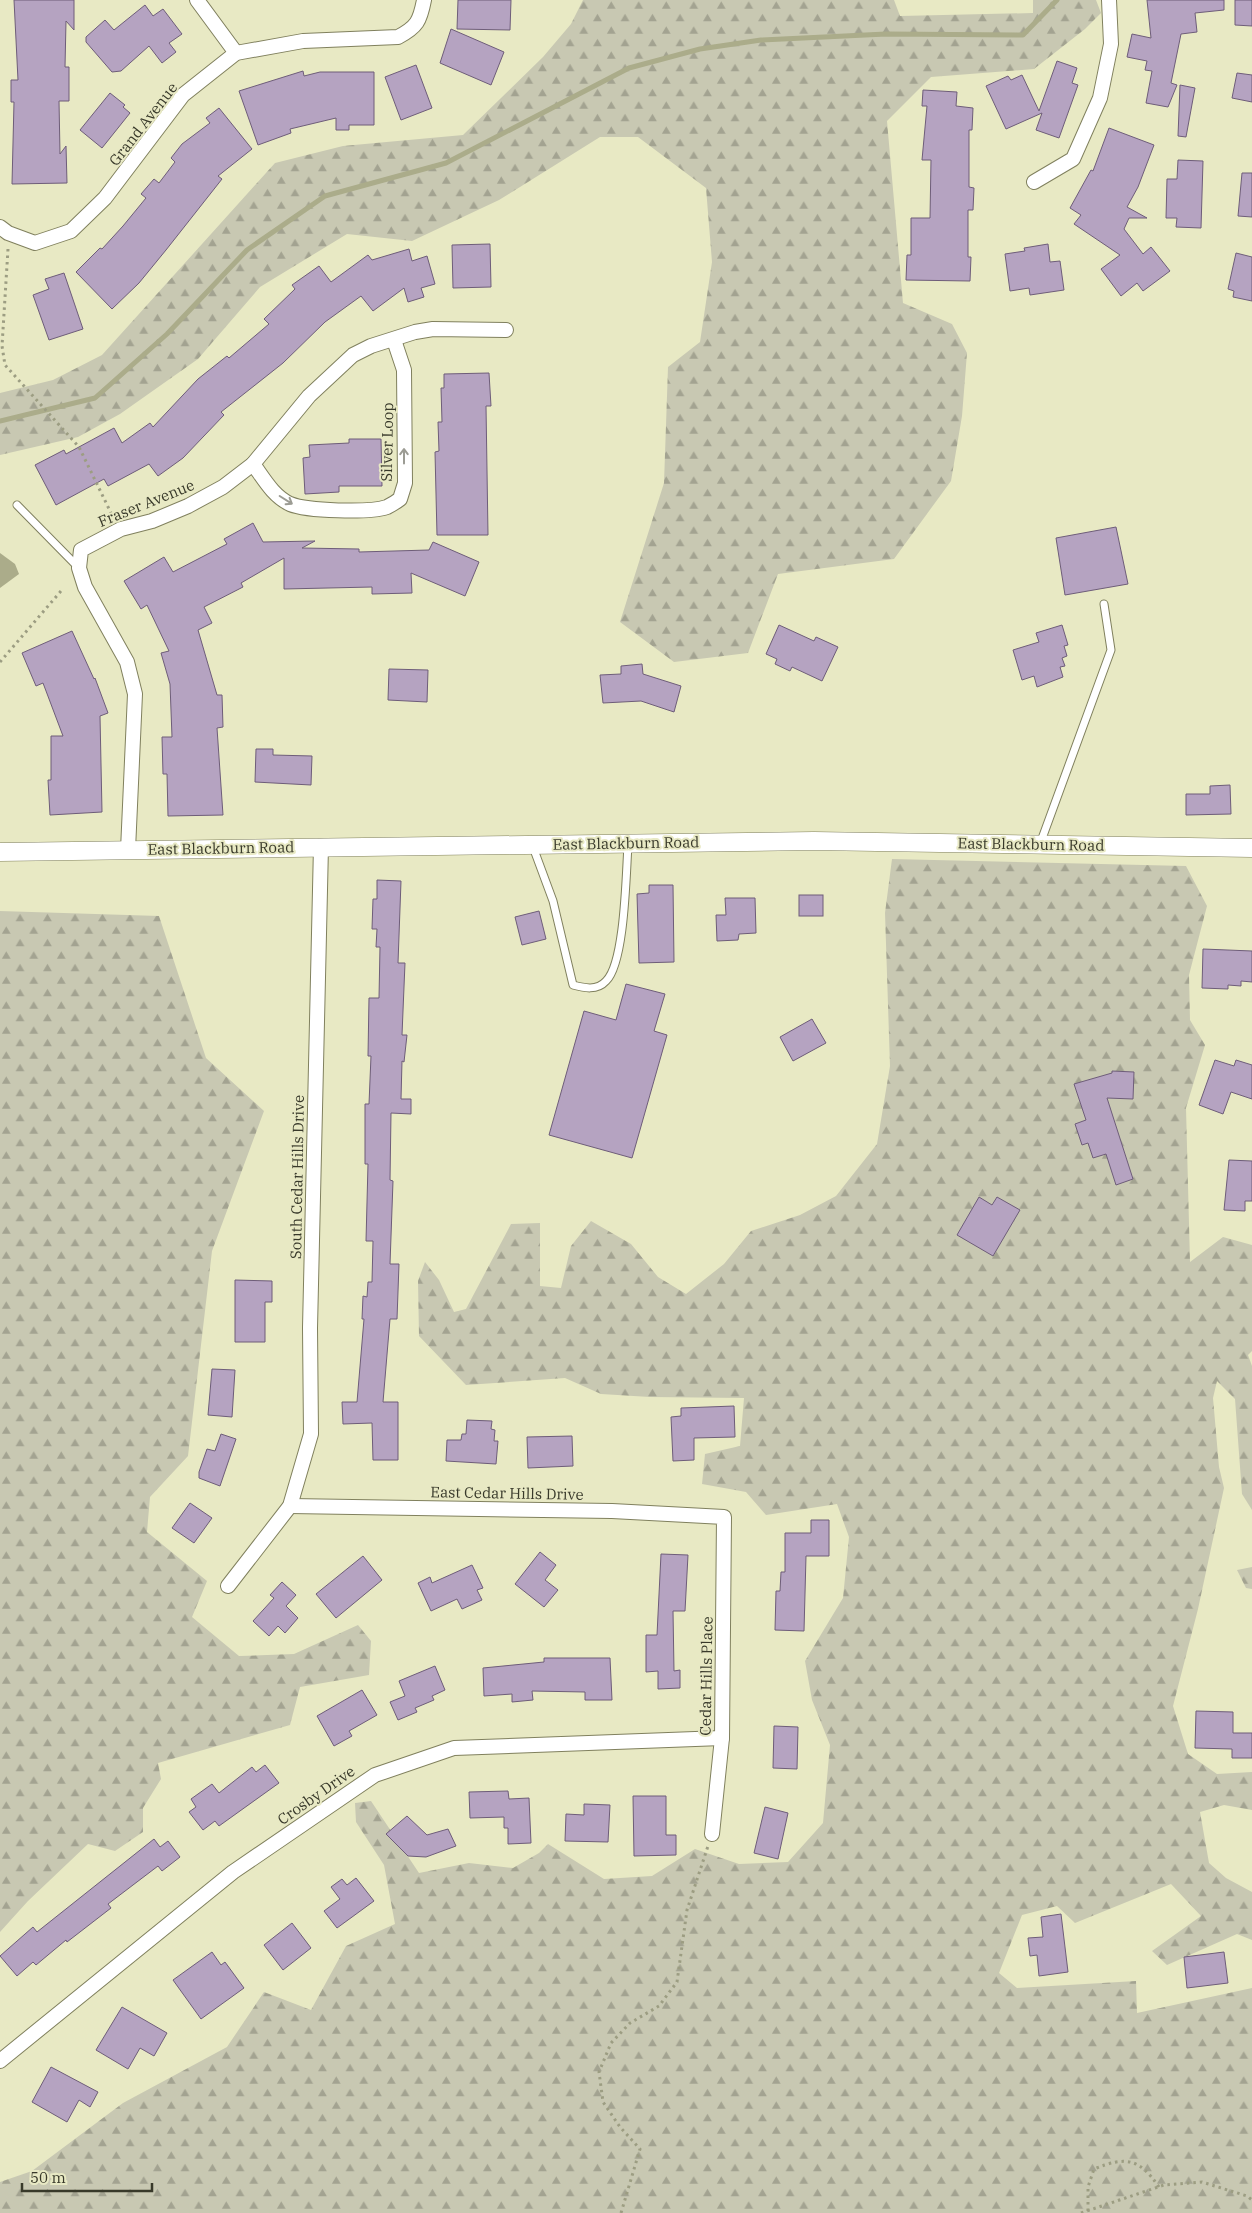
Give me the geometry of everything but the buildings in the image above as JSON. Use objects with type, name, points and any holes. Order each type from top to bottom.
[{"type":"street","points":[[197,0],[236,53]]},
{"type":"street","name":"Grand Avenue","points":[[0,227],[8,233],[35,244],[71,231],[105,198],[183,95],[236,53],[303,41],[398,37],[411,30],[421,17],[424,0]]},
{"type":"street","points":[[1034,182],[1073,159],[1100,98],[1111,44],[1109,0]]},
{"type":"street","name":"Fraser Avenue","points":[[79,568],[82,550],[100,539],[188,506],[223,487],[253,464],[309,396],[354,355],[371,346],[415,332],[433,329],[506,330]]},
{"type":"street","name":"Silver Loop","points":[[253,464],[272,491],[289,503],[308,509],[366,510],[386,507],[400,499],[404,483],[404,370],[394,340]]},
{"type":"street","points":[[79,568],[86,587],[127,662],[136,694],[128,850]]},
{"type":"street","name":"East Blackburn Road","points":[[0,852],[321,846],[814,841],[1252,848]]},
{"type":"street","name":"South Cedar Hills Drive","points":[[290,1506],[311,1434],[310,1328],[321,846]]},
{"type":"street","points":[[1221,847],[1252,855]]},
{"type":"street","points":[[228,1586],[290,1506]]},
{"type":"street","name":"East Cedar Hills Drive","points":[[290,1506],[612,1511],[724,1517]]},
{"type":"street","name":"Cedar Hills Place","points":[[712,1834],[722,1738],[724,1517]]},
{"type":"street","name":"Crosby Drive","points":[[0,2061],[233,1872],[375,1775],[454,1748],[722,1738]]},
{"type":"lane","points":[[17,505],[79,568]]},
{"type":"lane","points":[[1039,844],[1111,650],[1104,604]]},
{"type":"lane","points":[[532,844],[553,901],[573,985],[585,988],[597,987],[606,982],[613,970],[621,927],[628,843]]},
{"type":"path","points":[[8,249],[2,346],[5,365],[79,447],[111,513]]},
{"type":"path","points":[[0,662],[61,590]]},
{"type":"path","points":[[622,2213],[640,2149],[620,2127],[603,2102],[599,2072],[612,2043],[630,2023],[659,2006],[677,1982],[687,1910],[712,1834]]},
{"type":"path","points":[[1088,2211],[1088,2187],[1094,2169],[1107,2164],[1130,2162],[1147,2169],[1159,2186]]},
{"type":"path","points":[[1081,2213],[1159,2186],[1202,2182],[1246,2196],[1252,2200]]},
{"type":"green space","points":[[583,0],[894,0],[900,16],[1033,13],[1033,0],[1096,0],[1101,13],[1085,29],[1034,69],[931,77],[887,121],[903,303],[952,324],[967,353],[962,416],[951,481],[894,559],[778,574],[748,653],[674,662],[620,622],[664,483],[668,367],[700,342],[712,262],[706,188],[638,137],[600,137],[499,200],[412,241],[347,234],[260,287],[198,359],[120,414],[78,437],[0,455],[0,393],[53,380],[102,355],[275,163],[343,146],[463,135],[543,57],[571,24]]},
{"type":"green space","points":[[892,859],[1186,866],[1207,906],[1189,975],[1190,1020],[1205,1045],[1186,1108],[1190,1262],[1223,1237],[1252,1245],[1252,1351],[1248,1355],[1252,1366],[1252,1510],[1242,1494],[1235,1399],[1217,1381],[1213,1398],[1219,1467],[1224,1488],[1198,1609],[1173,1706],[1188,1754],[1217,1774],[1252,1772],[1252,1810],[1224,1805],[1200,1812],[1209,1863],[1226,1878],[1252,1892],[1252,1940],[1237,1934],[1167,1965],[1152,1951],[1201,1916],[1171,1884],[1075,1923],[1057,1906],[1022,1915],[999,1973],[1017,1988],[1136,1981],[1137,2013],[1252,1988],[1252,2213],[0,2213],[0,2182],[32,2171],[123,2103],[227,2047],[264,1992],[311,2010],[346,1946],[395,1924],[384,1865],[356,1822],[355,1803],[371,1801],[419,1873],[469,1863],[513,1868],[539,1853],[548,1844],[604,1879],[652,1876],[695,1849],[739,1864],[788,1862],[823,1823],[830,1745],[812,1700],[805,1661],[843,1598],[849,1537],[837,1504],[766,1515],[746,1492],[702,1484],[705,1454],[740,1446],[744,1398],[650,1397],[601,1394],[565,1378],[466,1385],[419,1336],[418,1281],[425,1262],[439,1280],[454,1312],[466,1309],[511,1224],[540,1223],[540,1286],[561,1288],[571,1246],[591,1221],[631,1244],[658,1277],[686,1294],[724,1264],[751,1231],[800,1215],[836,1196],[877,1144],[890,1066],[885,913]]},
{"type":"green space","points":[[0,911],[159,916],[206,1058],[264,1111],[212,1251],[188,1456],[150,1497],[147,1532],[207,1581],[192,1617],[239,1656],[294,1654],[358,1625],[371,1641],[369,1675],[300,1687],[290,1725],[158,1763],[161,1779],[143,1808],[143,1832],[115,1851],[88,1844],[28,1901],[0,1932]]},
{"type":"green space","points":[[1252,1567],[1252,1589],[1246,1588],[1237,1570]]},
{"type":"shaded area","points":[[0,553],[15,564],[19,574],[0,588]]},
{"type":"waterway","points":[[0,421],[95,398],[167,334],[247,250],[325,196],[446,163],[629,68],[700,49],[761,40],[886,34],[1023,35],[1057,0]]}]
